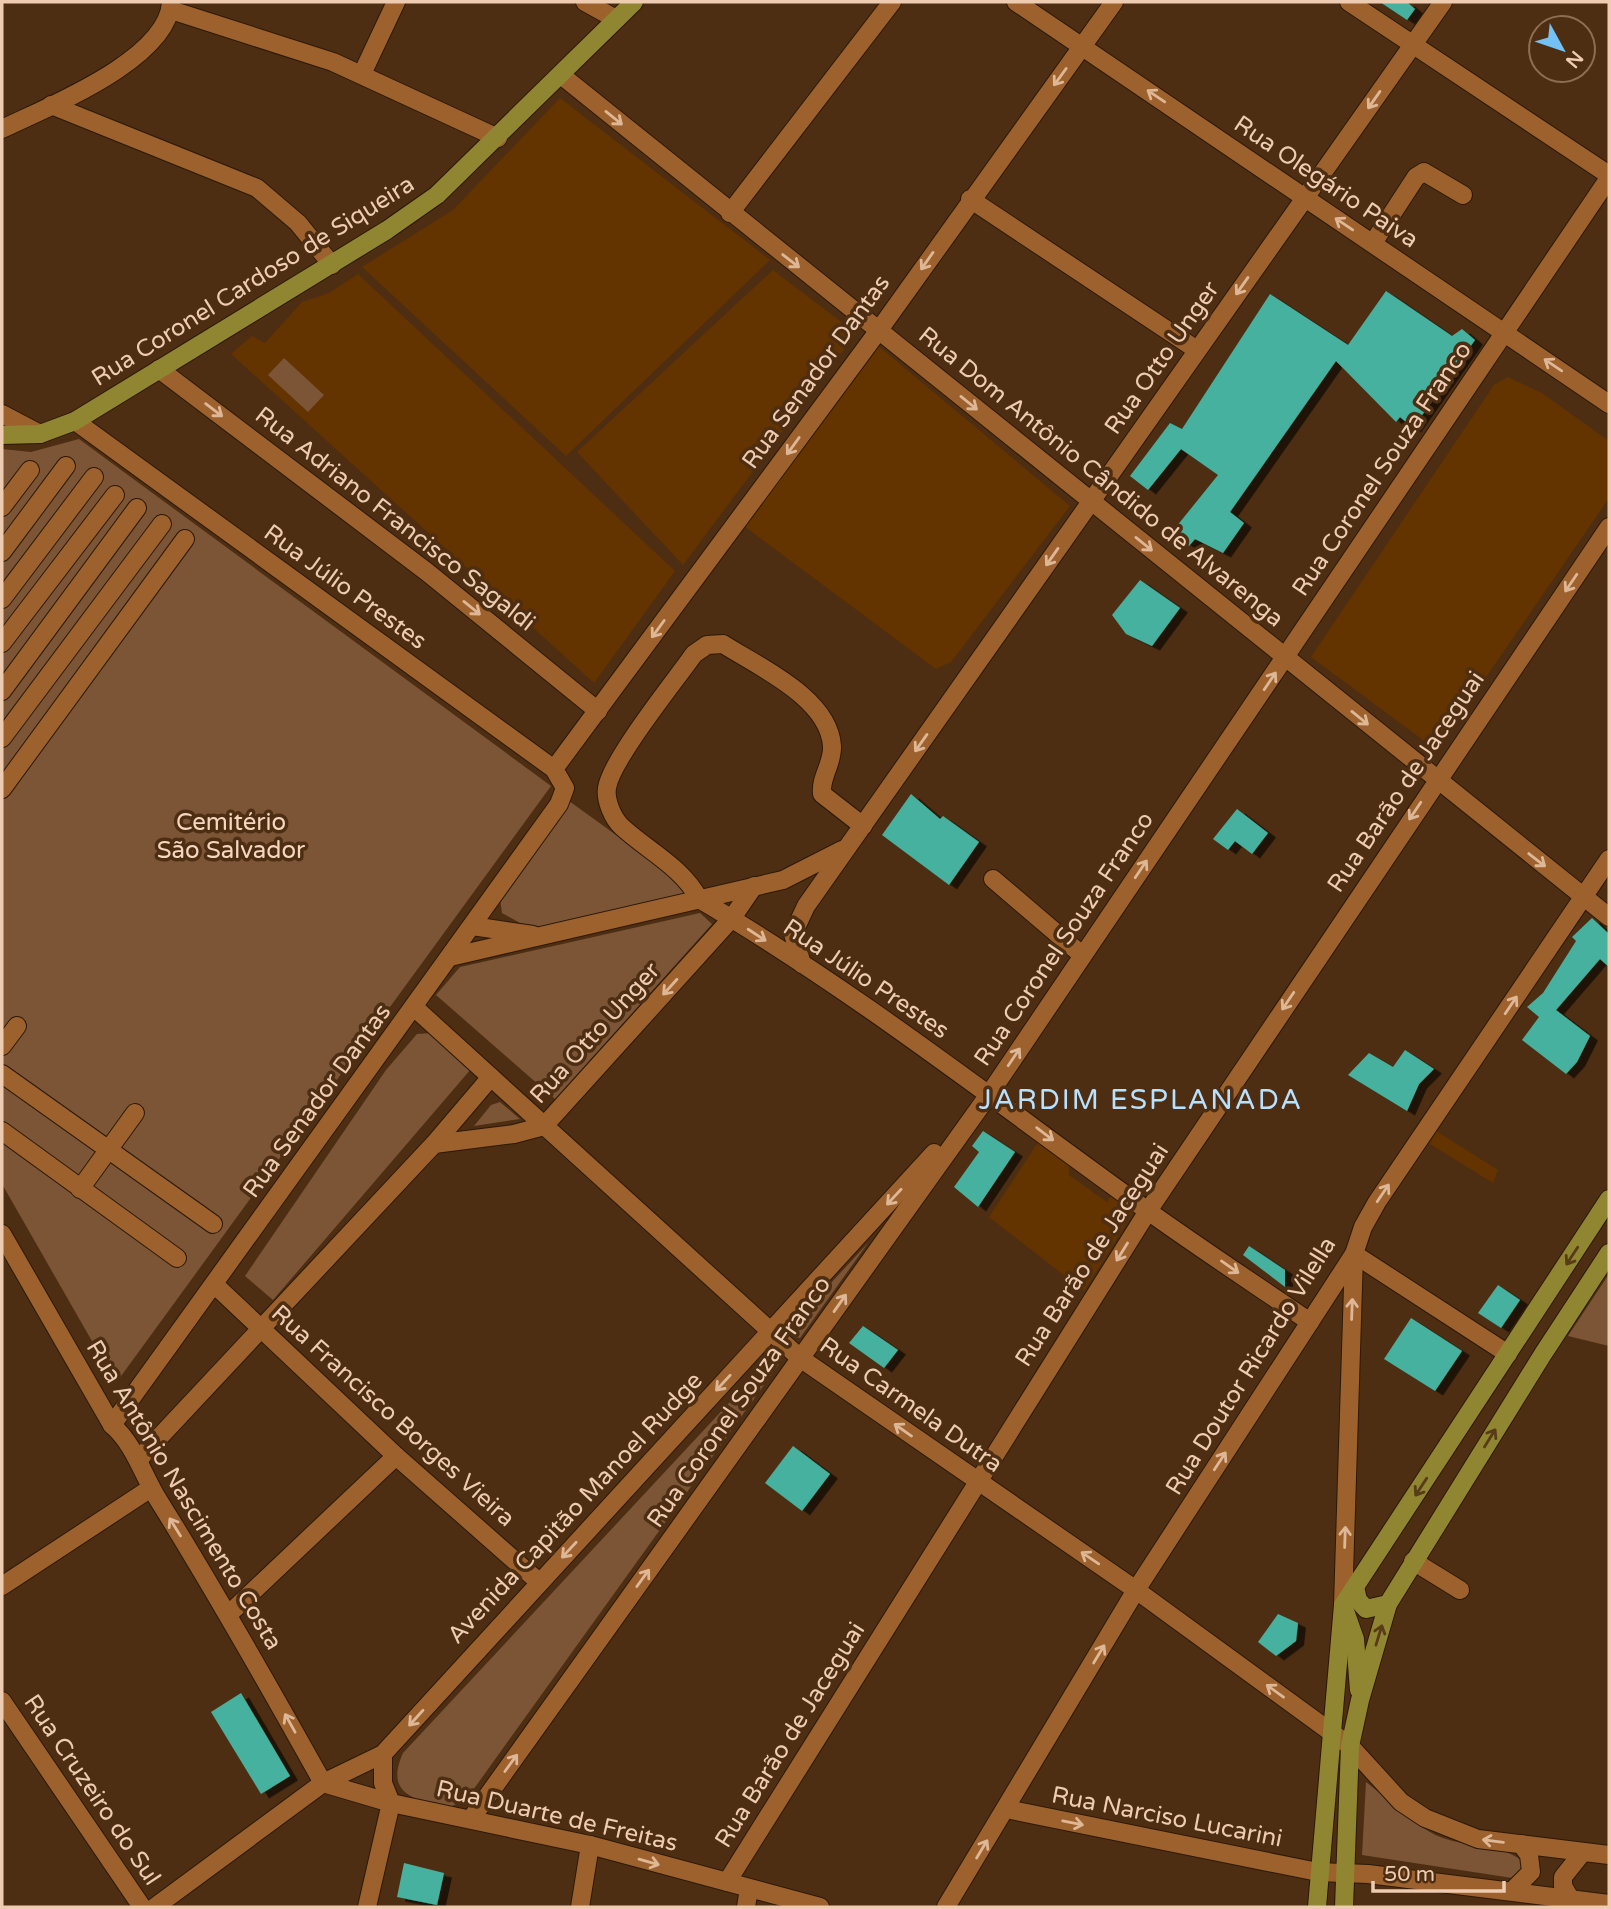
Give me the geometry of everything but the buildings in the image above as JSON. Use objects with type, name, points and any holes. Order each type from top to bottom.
[{"type":"main road","name":"Rua Coronel Cardoso de Siqueira","points":[[40,435],[75,421],[332,265],[437,195],[634,2]]},
{"type":"main road","points":[[2,435],[40,435]]},
{"type":"main road","points":[[1317,1907],[1330,1731],[1343,1605],[1609,1199]]},
{"type":"main road","points":[[1344,1907],[1350,1746],[1360,1700],[1388,1604],[1609,1253]]},
{"type":"main road","points":[[1355,1587],[1358,1600],[1366,1609],[1388,1604]]},
{"type":"main road","points":[[1343,1605],[1355,1639],[1360,1700]]},
{"type":"street","points":[[362,74],[397,2]]},
{"type":"street","points":[[585,2],[616,19]]},
{"type":"street","points":[[730,213],[892,2]]},
{"type":"street","name":"Rua Olegário Paiva","points":[[1016,2],[1609,404]]},
{"type":"street","name":"Rua Senador Dantas","points":[[112,1425],[415,1008],[559,804],[565,789],[554,769],[879,330],[970,199],[1114,2]]},
{"type":"street","points":[[1349,2],[1609,176]]},
{"type":"street","name":"Rua Otto Unger","points":[[802,964],[793,934],[795,923],[1443,2]]},
{"type":"street","points":[[2,128],[113,74],[156,34],[171,6],[362,74],[498,138]]},
{"type":"street","name":"Rua Dom Antônio Cândido de Alvarenga","points":[[561,75],[1286,657],[1435,780],[1609,917]]},
{"type":"street","points":[[51,105],[257,188],[298,223],[332,265]]},
{"type":"street","points":[[1373,243],[1416,177],[1424,172],[1463,195]]},
{"type":"street","name":"Rua Coronel Souza Franco","points":[[471,1819],[990,1093],[1609,176]]},
{"type":"street","points":[[970,199],[1197,350]]},
{"type":"street","name":"Rua Adriano Francisco Sagaldi","points":[[159,369],[427,572],[598,711]]},
{"type":"street","points":[[2,414],[40,435]]},
{"type":"street","name":"Rua Júlio Prestes","points":[[75,421],[554,769]]},
{"type":"street","points":[[2,551],[66,466]]},
{"type":"street","points":[[2,507],[30,470]]},
{"type":"street","points":[[2,599],[94,477]]},
{"type":"street","points":[[2,643],[116,495]]},
{"type":"street","points":[[2,691],[137,508]]},
{"type":"street","points":[[2,738],[162,524]]},
{"type":"street","name":"Rua Barão de Jaceguai","points":[[727,1882],[1148,1211],[1435,780],[1609,527]]},
{"type":"street","points":[[2,789],[185,539]]},
{"type":"street","points":[[699,899],[684,877],[619,825],[610,806],[607,786],[619,760],[694,654],[707,645],[723,644],[810,701],[832,746],[831,759],[821,786],[822,794],[863,825]]},
{"type":"street","name":"Rua Otto Unger","points":[[450,957],[547,937],[754,886],[806,871],[848,846]]},
{"type":"street","name":"Rua Doutor Ricardo Vilella","points":[[946,1907],[1136,1590],[1354,1254],[1363,1227],[1377,1202],[1609,859]]},
{"type":"street","points":[[993,879],[1082,955]]},
{"type":"street","name":"Rua Otto Unger","points":[[434,1144],[514,1134],[544,1126],[732,918],[754,886]]},
{"type":"street","name":"Rua Júlio Prestes","points":[[699,899],[802,964],[990,1093],[1148,1211],[1310,1322]]},
{"type":"street","points":[[472,926],[547,937]]},
{"type":"street","name":"Rua Carmela Dutra","points":[[415,1008],[800,1358],[1136,1590],[1330,1731],[1350,1746],[1401,1801],[1424,1818],[1478,1839],[1609,1855]]},
{"type":"street","points":[[2,1046],[17,1026]]},
{"type":"street","points":[[2,1074],[212,1224]]},
{"type":"street","points":[[138,1460],[434,1144],[491,1077]]},
{"type":"street","name":"Avenida Capitão Manoel Rudge","points":[[155,1907],[323,1783],[383,1754],[990,1093]]},
{"type":"street","points":[[80,1189],[135,1113]]},
{"type":"street","points":[[2,1131],[177,1258]]},
{"type":"street","name":"Rua Antônio Nascimento Costa","points":[[2,1234],[112,1425],[123,1435],[151,1488],[229,1614],[323,1783]]},
{"type":"street","points":[[1354,1254],[1508,1354]]},
{"type":"street","points":[[1343,1605],[1354,1254]]},
{"type":"street","name":"Rua Francisco Borges Vieira","points":[[215,1285],[396,1455],[540,1581]]},
{"type":"street","points":[[229,1614],[396,1455]]},
{"type":"street","points":[[2,1586],[151,1488]]},
{"type":"street","points":[[1413,1561],[1460,1590]]},
{"type":"street","name":"Rua Cruzeiro do Sul","points":[[2,1701],[142,1907]]},
{"type":"street","points":[[367,1907],[391,1803],[383,1783],[383,1754]]},
{"type":"street","name":"Rua Duarte de Freitas","points":[[323,1783],[391,1803],[590,1845],[727,1882],[747,1898],[820,1907]]},
{"type":"street","name":"Rua Narciso Lucarini","points":[[1006,1810],[1318,1872],[1512,1891],[1609,1904]]},
{"type":"street","points":[[1512,1891],[1531,1872],[1529,1855],[1521,1844]]},
{"type":"street","points":[[580,1907],[590,1845]]},
{"type":"street","points":[[1572,1899],[1563,1886],[1563,1877],[1583,1852]]},
{"type":"shaded area","points":[[560,98],[770,260],[566,456],[362,267],[453,210]]},
{"type":"shaded area","points":[[773,270],[856,333],[683,565],[577,452]]},
{"type":"shaded area","points":[[358,274],[675,571],[594,683],[231,354],[252,336],[265,343],[302,302],[329,293]]},
{"type":"shaded area","points":[[877,345],[1070,506],[951,662],[936,669],[744,526]]},
{"type":"shaded area","points":[[1508,377],[1542,393],[1609,441],[1609,498],[1442,739],[1427,743],[1311,657],[1494,385]]},
{"type":"shaded area","points":[[1436,1131],[1498,1170],[1493,1183],[1430,1144]]},
{"type":"shaded area","points":[[1039,1141],[1069,1163],[1069,1175],[1107,1202],[1112,1194],[1134,1211],[1084,1291],[989,1217]]},
{"type":"green space","points":[[284,358],[324,395],[308,412],[268,375]]},
{"type":"green space","name":"Cemitério São Salvador","points":[[79,439],[551,786],[116,1383],[2,1184],[2,449],[31,452]]},
{"type":"green space","points":[[569,801],[688,887],[689,895],[552,929],[520,923],[502,913],[500,899]]},
{"type":"green space","points":[[700,913],[712,924],[555,1099],[436,995],[460,967]]},
{"type":"green space","points":[[433,1033],[471,1069],[273,1300],[245,1276],[386,1070],[417,1034]]},
{"type":"green space","points":[[500,1102],[520,1119],[474,1126],[491,1105]]},
{"type":"green space","points":[[868,1243],[800,1338],[794,1337],[791,1326]]},
{"type":"green space","points":[[1609,1274],[1609,1346],[1568,1336]]},
{"type":"green space","points":[[771,1358],[779,1364],[468,1797],[449,1808],[425,1802],[406,1793],[398,1778],[398,1767],[403,1753]]},
{"type":"green space","points":[[1366,1782],[1430,1832],[1453,1841],[1501,1850],[1522,1861],[1519,1879],[1362,1855]]},
{"type":"district","name":"JARDIM ESPLANADA","points":[[1141,1100]]}]
